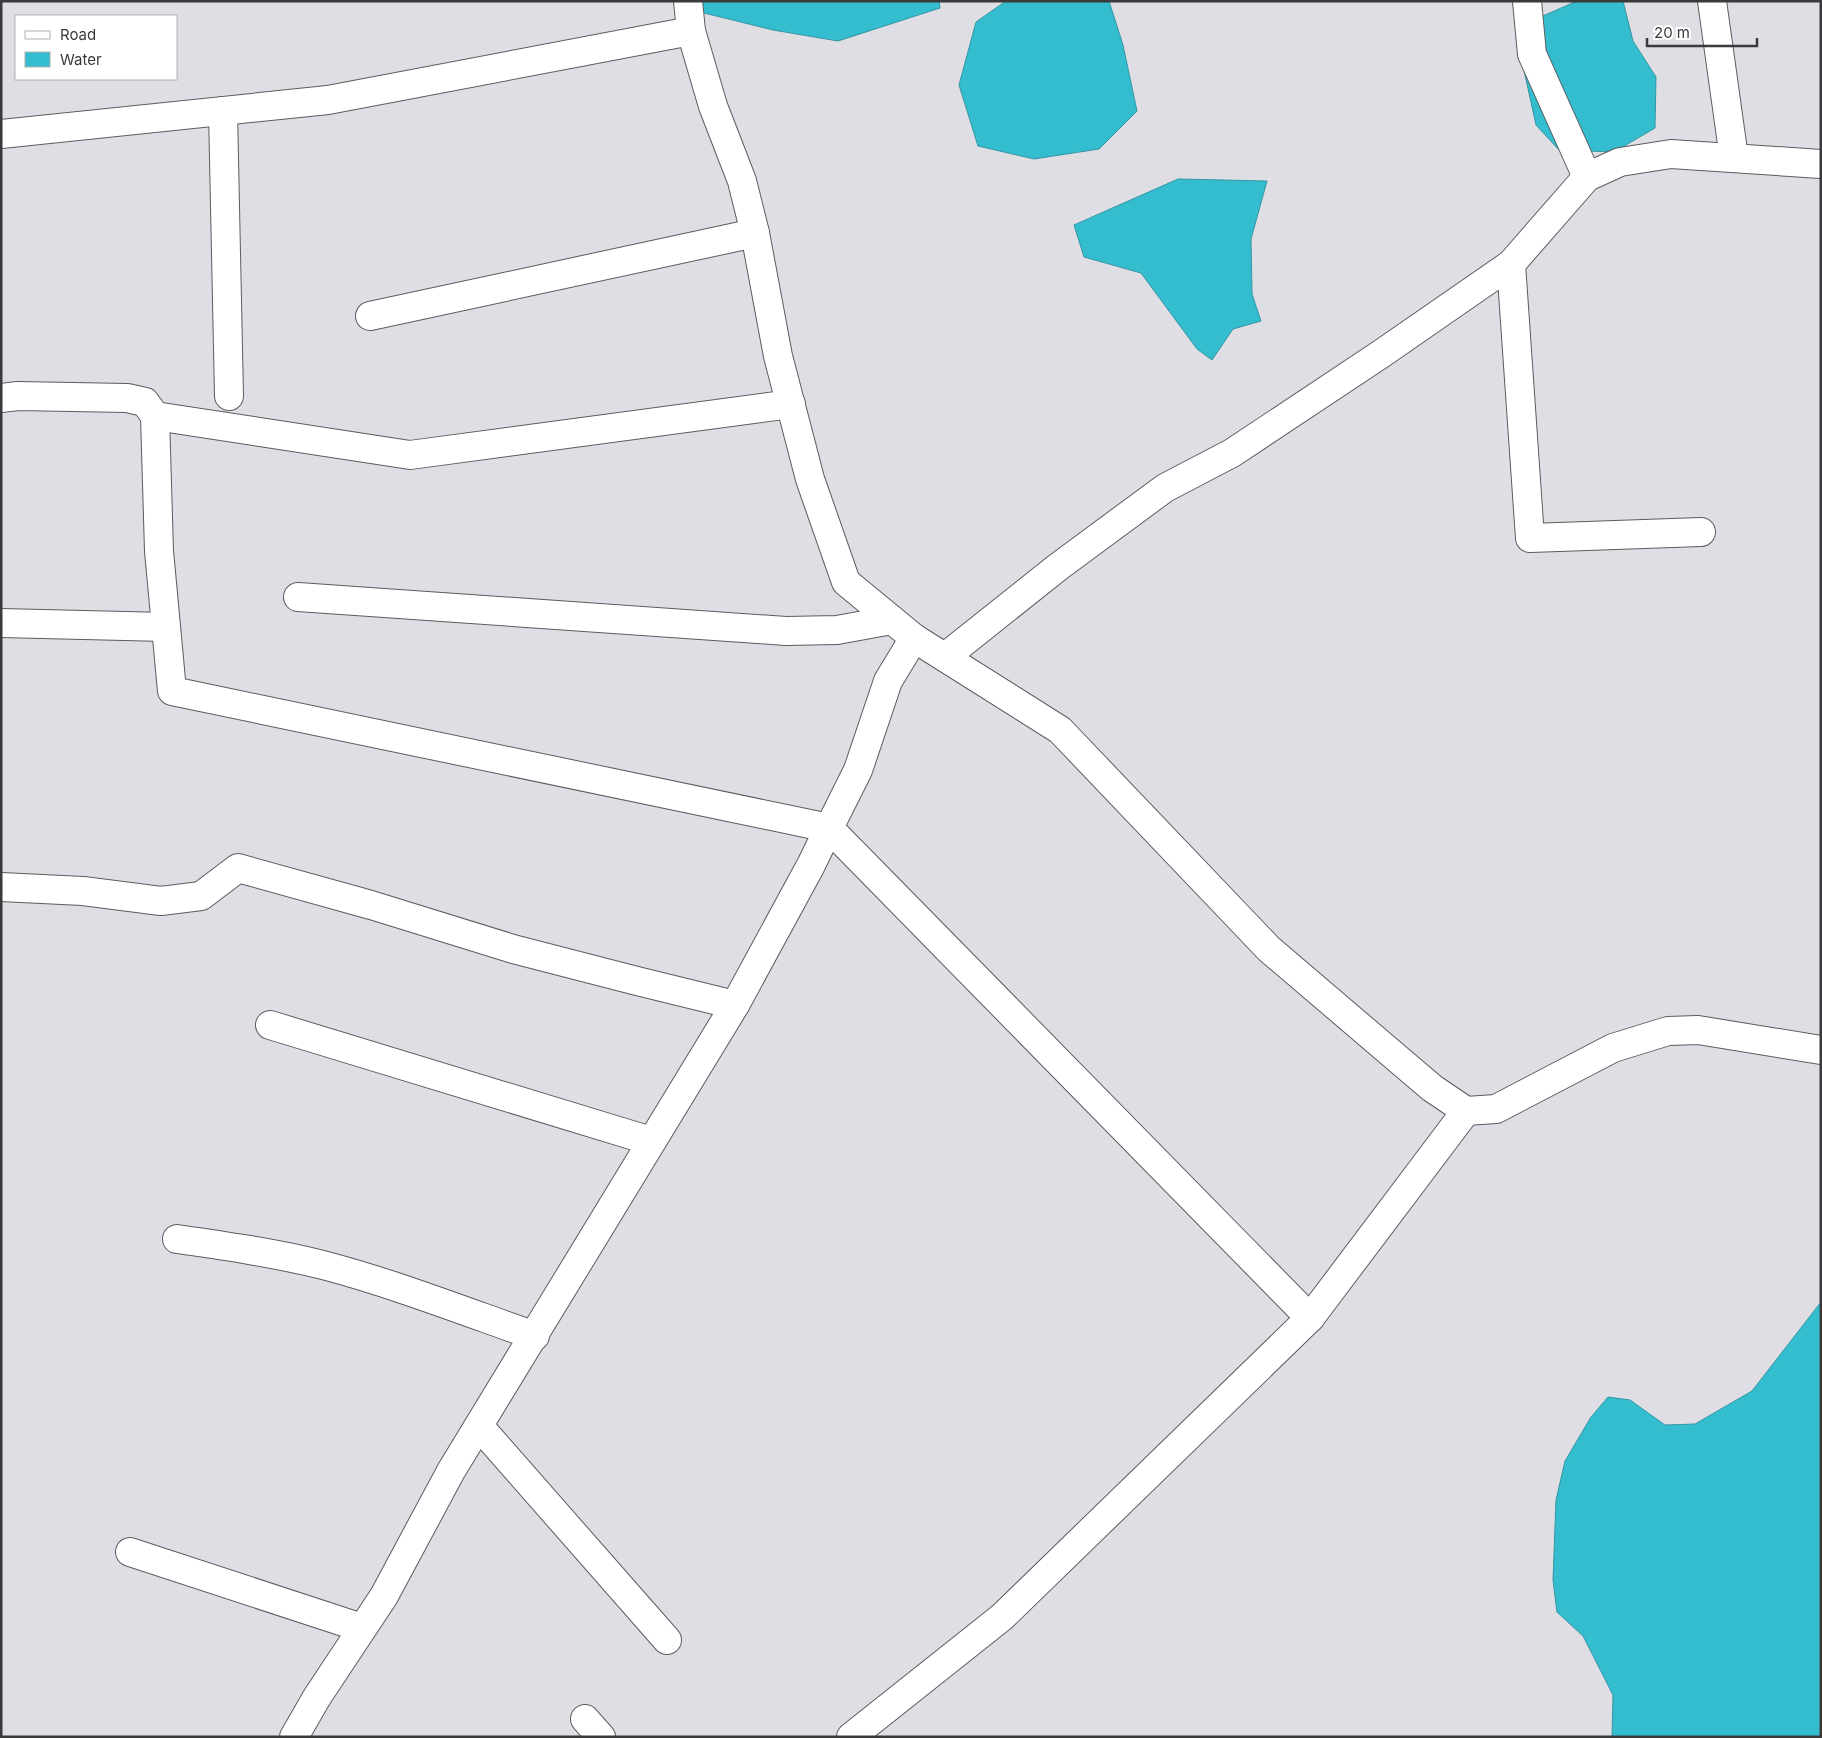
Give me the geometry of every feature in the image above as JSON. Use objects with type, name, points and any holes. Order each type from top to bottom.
[{"type":"street","points":[[688,1],[691,31],[713,106],[742,181],[755,233],[778,356],[810,479],[846,582],[914,638],[1060,730],[1269,949],[1432,1088],[1466,1111],[1496,1109],[1613,1048],[1668,1031],[1698,1030],[1821,1050]]},
{"type":"street","points":[[1527,1],[1532,54],[1587,177]]},
{"type":"street","points":[[1712,1],[1734,158]]},
{"type":"street","points":[[1,134],[328,100],[691,31]]},
{"type":"street","points":[[223,111],[229,396]]},
{"type":"street","points":[[944,657],[1058,567],[1166,488],[1232,453],[1511,264],[1587,177],[1620,162],[1671,154],[1821,164]]},
{"type":"street","points":[[370,316],[755,233]]},
{"type":"street","points":[[1511,264],[1530,538],[1701,532]]},
{"type":"street","points":[[1,398],[18,396],[127,398],[145,402],[155,416],[158,551],[172,691],[829,828],[1310,1318]]},
{"type":"street","points":[[155,416],[410,455],[791,404]]},
{"type":"street","points":[[298,597],[786,631],[837,630],[892,620]]},
{"type":"street","points":[[1,623],[166,627]]},
{"type":"street","points":[[294,1737],[317,1697],[384,1596],[452,1471],[735,1005],[811,865],[858,770],[888,681],[914,638]]},
{"type":"street","points":[[1,887],[83,891],[161,901],[201,896],[238,868],[370,905],[513,949],[735,1005]]},
{"type":"street","points":[[270,1024],[652,1141]]},
{"type":"street","points":[[851,1737],[1002,1617],[1310,1318],[1466,1111]]},
{"type":"street","points":[[177,1239],[225,1246],[321,1265],[400,1288],[535,1336]]},
{"type":"street","points":[[479,1426],[667,1640]]},
{"type":"street","points":[[130,1552],[362,1628]]},
{"type":"water","points":[[690,1],[939,1],[940,8],[838,41],[773,30],[700,12]]},
{"type":"water","points":[[1006,1],[1109,1],[1123,45],[1137,111],[1099,149],[1034,159],[978,146],[959,85],[976,22]]},
{"type":"water","points":[[1577,1],[1623,1],[1633,41],[1656,77],[1655,128],[1614,152],[1559,150],[1536,125],[1523,66],[1536,19]]},
{"type":"water","points":[[1178,179],[1267,181],[1251,239],[1252,294],[1261,321],[1233,329],[1212,360],[1197,349],[1141,273],[1084,257],[1074,225]]},
{"type":"water","points":[[1821,1302],[1821,1737],[1612,1737],[1613,1695],[1583,1636],[1557,1612],[1553,1580],[1556,1500],[1565,1461],[1591,1417],[1608,1397],[1630,1400],[1665,1425],[1695,1424],[1752,1391]]}]
